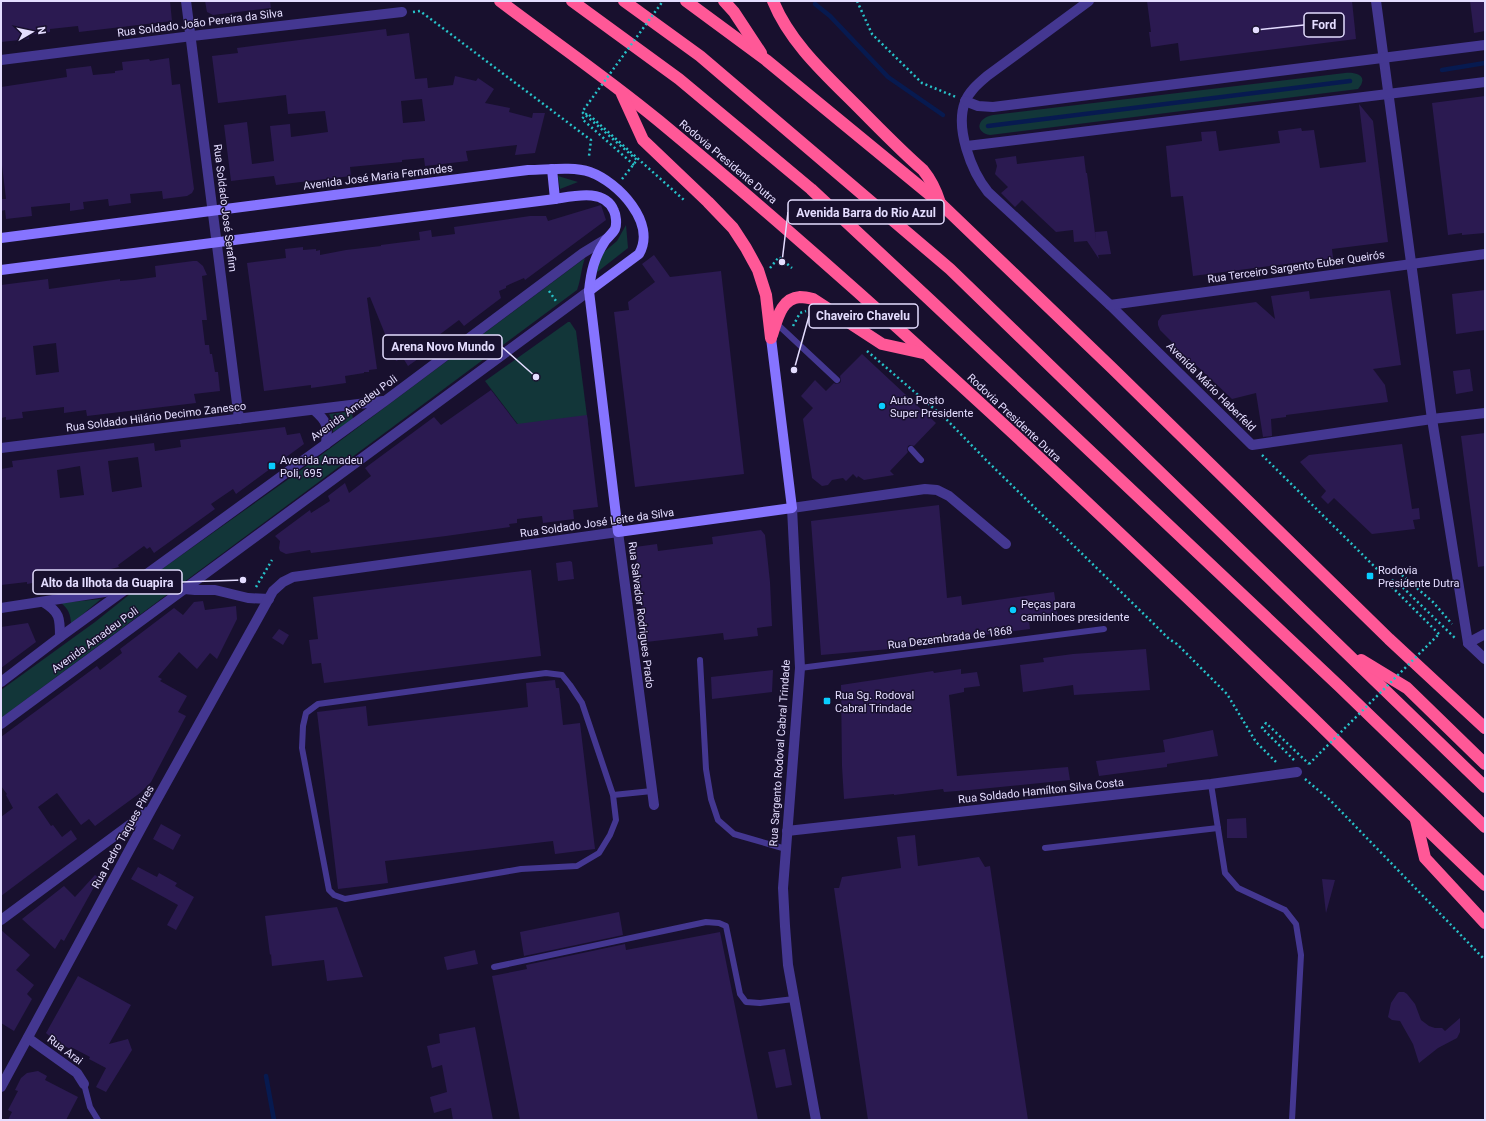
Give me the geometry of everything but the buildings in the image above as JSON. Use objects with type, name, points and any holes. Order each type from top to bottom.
[{"type":"highway","name":"Rodovia Presidente Dutra","points":[[500,1],[622,92],[784,226],[1037,456],[1314,719],[1416,820],[1485,884]]},
{"type":"highway","points":[[572,1],[680,79],[811,190],[943,312],[1333,681],[1485,828]]},
{"type":"highway","points":[[624,1],[700,56],[950,269],[1485,787]]},
{"type":"highway","points":[[686,1],[766,60],[940,203],[1112,368],[1384,634],[1485,728]]},
{"type":"highway","points":[[724,1],[734,12],[766,60]]},
{"type":"highway","points":[[773,1],[792,34],[814,62],[923,170],[936,188],[940,203]]},
{"type":"highway","points":[[622,92],[643,140],[733,228],[746,248],[758,270],[766,295],[772,338]]},
{"type":"highway","points":[[772,338],[780,310],[789,300],[800,297],[813,299],[882,344],[924,353]]},
{"type":"highway","points":[[1340,646],[1407,688],[1485,764]]},
{"type":"highway","points":[[1416,820],[1425,858],[1485,923]]},
{"type":"main road","points":[[552,169],[555,199]]},
{"type":"main road","name":"Avenida José Maria Fernandes","points":[[1,238],[528,170],[579,170],[589,172],[620,190],[635,210],[643,227],[644,239],[643,247],[639,254],[589,291]]},
{"type":"main road","points":[[1,270],[584,195],[597,196],[609,203],[614,209],[616,216],[615,229],[606,239]]},
{"type":"main road","name":"Rua Salvador Rodrigues Prado","points":[[606,239],[592,266],[589,291],[618,532]]},
{"type":"main road","name":"Rua Sargento Rodoval Cabral Trindade","points":[[772,338],[792,508]]},
{"type":"main road","name":"Rua Soldado José Leite da Silva","points":[[618,532],[792,508]]},
{"type":"street","name":"Rua Soldado José Serafim","points":[[186,1],[240,419]]},
{"type":"street","points":[[1089,1],[987,76],[976,86],[965,101],[978,106],[993,106],[1485,44]]},
{"type":"street","points":[[1376,1],[1432,419],[1468,642],[1485,659]]},
{"type":"street","name":"Rua Soldado João Pereira da Silva","points":[[1,60],[190,36],[402,12]]},
{"type":"street","points":[[967,146],[1485,82]]},
{"type":"street","name":"Avenida Mário Haberfeld","points":[[965,101],[961,118],[963,133],[977,176],[988,192],[1110,305],[1252,445]]},
{"type":"street","name":"Avenida Amadeu Poli","points":[[1,682],[60,637],[385,401],[583,252],[606,239]]},
{"type":"street","name":"Rua Terceiro Sargento Euber Queirós","points":[[1110,305],[1485,254]]},
{"type":"street","name":"Avenida Amadeu Poli","points":[[1,724],[589,291]]},
{"type":"street","name":"Rua Soldado Hilário Decimo Zanesco","points":[[1,448],[385,401]]},
{"type":"street","points":[[314,410],[326,423],[328,429],[326,444]]},
{"type":"street","points":[[1252,445],[1432,419],[1485,413]]},
{"type":"street","name":"Rua Soldado José Leite da Silva","points":[[792,508],[925,489],[937,490],[950,496],[1006,544]]},
{"type":"street","name":"Rua Sargento Rodoval Cabral Trindade","points":[[792,508],[800,668],[783,888],[784,926],[788,965],[816,1120]]},
{"type":"street","name":"Rua Soldado José Leite da Silva","points":[[269,599],[274,591],[283,582],[293,577],[618,532]]},
{"type":"street","name":"Rua Salvador Rodrigues Prado","points":[[618,532],[654,806]]},
{"type":"street","points":[[1,608],[126,589]]},
{"type":"street","points":[[184,589],[215,590],[248,598],[269,599]]},
{"type":"street","name":"Rua Pedro Taques Pires","points":[[1,1087],[151,810],[269,599]]},
{"type":"street","points":[[43,602],[53,608],[59,615],[60,637]]},
{"type":"street","points":[[1468,642],[1485,634]]},
{"type":"street","name":"Rua Soldado Hamílton Silva Costa","points":[[787,831],[1211,784],[1298,769]]},
{"type":"street","points":[[1,920],[151,810]]},
{"type":"street","name":"Rua Arai","points":[[28,1038],[77,1073],[84,1084]]},
{"type":"lane","points":[[776,322],[837,380]]},
{"type":"lane","points":[[911,449],[921,460]]},
{"type":"lane","name":"Rua Dezembrada de 1868","points":[[800,668],[1104,629]]},
{"type":"lane","points":[[700,660],[706,769],[711,799],[718,820],[734,834],[786,849]]},
{"type":"lane","points":[[546,673],[562,675],[582,702],[613,795],[616,820],[610,835],[599,853],[576,866],[521,869],[345,899],[334,895],[330,890],[302,748],[303,726],[306,713],[318,704],[546,673]]},
{"type":"lane","points":[[1211,784],[1225,873],[1238,888],[1285,910],[1296,924],[1301,955],[1292,1120]]},
{"type":"lane","points":[[613,795],[652,791]]},
{"type":"lane","points":[[1045,848],[1218,828]]},
{"type":"lane","points":[[494,967],[706,922],[719,923],[726,926],[740,994],[746,1002],[760,1003],[794,999]]},
{"type":"lane","points":[[84,1084],[90,1107],[98,1120]]},
{"type":"path","points":[[622,179],[638,160],[582,112],[664,1]]},
{"type":"path","points":[[857,1],[872,34],[922,82],[965,101]]},
{"type":"path","points":[[402,12],[420,12],[591,140],[589,156]]},
{"type":"path","points":[[634,165],[582,119],[587,113],[686,200]]},
{"type":"path","points":[[768,271],[779,257],[792,268]]},
{"type":"path","points":[[548,289],[556,301]]},
{"type":"path","points":[[789,334],[800,313],[810,310]]},
{"type":"path","points":[[863,348],[946,419],[988,462],[1227,694],[1256,742],[1278,764],[1298,769]]},
{"type":"path","name":"Avenida Mário Haberfeld","points":[[1252,445],[1380,572],[1396,570],[1433,602],[1453,625]]},
{"type":"path","points":[[253,593],[272,560]]},
{"type":"path","points":[[1455,638],[1394,579],[1389,584],[1439,634],[1309,764],[1266,723],[1262,728],[1298,769],[1485,960]]},
{"type":"green space","points":[[1354,73],[1362,78],[1361,85],[1358,89],[990,135],[981,131],[980,128],[981,122],[984,119],[993,115]]},
{"type":"green space","points":[[558,176],[578,182],[560,189]]},
{"type":"green space","points":[[626,225],[628,248],[596,273],[598,257],[617,241]]},
{"type":"green space","points":[[585,258],[577,290],[1,718],[1,690],[95,622],[155,574],[297,473]]},
{"type":"green space","points":[[570,322],[576,331],[588,424],[520,427],[485,381]]},
{"type":"green space","points":[[352,412],[353,420],[333,432],[333,423],[329,414]]},
{"type":"green space","points":[[101,599],[71,624],[69,612],[61,603]]},
{"type":"waterway","points":[[815,4],[830,16],[888,77],[943,115]]},
{"type":"waterway","points":[[1442,70],[1485,63]]},
{"type":"waterway","points":[[988,126],[1350,81]]},
{"type":"waterway","points":[[266,1076],[274,1120]]},
{"type":"place","name":"Ford","points":[[1256,30]]},
{"type":"place","name":"Avenida Barra do Rio Azul","points":[[782,262]]},
{"type":"place","name":"Chaveiro Chavelu","points":[[794,370]]},
{"type":"place","name":"Arena Novo Mundo","points":[[536,377]]},
{"type":"place","name":"Auto Posto Super Presidente","points":[[882,406]]},
{"type":"place","name":"Avenida Amadeu Poli, 695","points":[[272,466]]},
{"type":"place","name":"Rodovia Presidente Dutra","points":[[1370,576]]},
{"type":"place","name":"Alto da Ilhota da Guapira","points":[[243,580]]},
{"type":"place","name":"Peças para caminhoes presidente","points":[[1013,610]]},
{"type":"place","name":"Rua Sg. Rodoval Cabral Trindade","points":[[827,701]]}]
